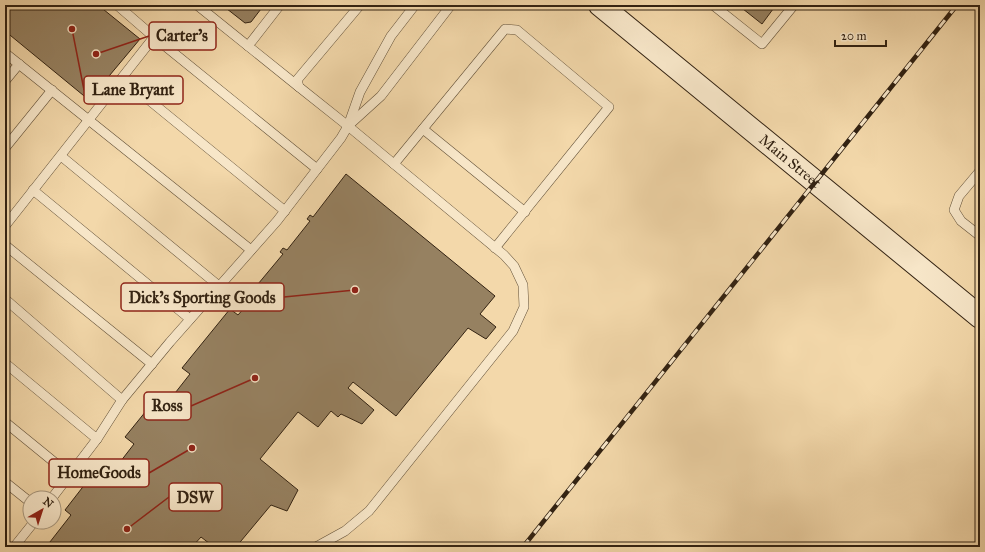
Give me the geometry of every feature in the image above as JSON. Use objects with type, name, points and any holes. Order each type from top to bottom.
[{"type":"street","name":"Main Street","points":[[600,5],[980,317]]},
{"type":"lane","points":[[117,5],[154,37],[317,169]]},
{"type":"lane","points":[[197,5],[348,126],[495,248],[514,266],[523,286],[524,307],[513,331],[369,511],[345,531],[316,547]]},
{"type":"lane","points":[[248,46],[280,5]]},
{"type":"lane","points":[[299,87],[297,80],[360,5]]},
{"type":"lane","points":[[58,490],[97,439],[122,400],[190,319],[285,211],[341,138],[348,126],[360,92],[387,43],[415,5]]},
{"type":"lane","points":[[348,126],[381,96],[451,5]]},
{"type":"lane","points":[[713,5],[762,44],[794,5]]},
{"type":"lane","points":[[394,164],[505,29],[517,30],[609,108],[495,248]]},
{"type":"lane","points":[[5,226],[154,37]]},
{"type":"lane","points":[[5,53],[251,250]]},
{"type":"lane","points":[[5,81],[19,64]]},
{"type":"lane","points":[[122,78],[285,211]]},
{"type":"lane","points":[[5,148],[52,90]]},
{"type":"lane","points":[[423,129],[525,212]]},
{"type":"lane","points":[[61,156],[219,286]]},
{"type":"lane","points":[[980,170],[959,196],[954,210],[961,221],[980,236]]},
{"type":"lane","points":[[34,190],[190,319]]},
{"type":"lane","points":[[5,245],[152,364]]},
{"type":"lane","points":[[5,299],[122,400]]},
{"type":"lane","points":[[5,363],[97,439]]},
{"type":"lane","points":[[5,422],[70,475]]},
{"type":"lane","points":[[5,482],[22,496]]},
{"type":"lane","points":[[14,547],[28,530]]},
{"type":"lane","points":[[5,544],[9,547]]},
{"type":"building","points":[[5,5],[98,5],[140,39],[89,100],[5,31]]},
{"type":"building","points":[[222,5],[264,5],[251,22],[245,23]]},
{"type":"building","points":[[738,5],[776,5],[762,24]]},
{"type":"building","points":[[346,174],[495,296],[480,314],[496,327],[486,339],[468,328],[396,416],[353,382],[348,388],[374,410],[362,424],[341,414],[338,417],[331,411],[318,427],[298,412],[260,459],[298,490],[287,511],[271,505],[236,547],[214,547],[201,537],[192,547],[46,547],[59,530],[62,530],[62,527],[71,515],[65,510],[89,479],[96,484],[114,463],[117,466],[134,444],[125,437],[159,395],[168,402],[190,374],[182,368],[230,309],[238,315],[252,299],[248,296],[283,254],[280,252],[283,248],[287,250],[310,221],[307,219],[310,215],[313,217]]},
{"type":"railway","points":[[523,547],[957,5]]},
{"type":"place","name":"Lane Bryant","points":[[72,29]]},
{"type":"place","name":"Carter's","points":[[96,54]]},
{"type":"place","name":"Dick's Sporting Goods","points":[[355,290]]},
{"type":"place","name":"Ross","points":[[255,378]]},
{"type":"place","name":"HomeGoods","points":[[192,448]]},
{"type":"place","name":"DSW","points":[[127,529]]}]
